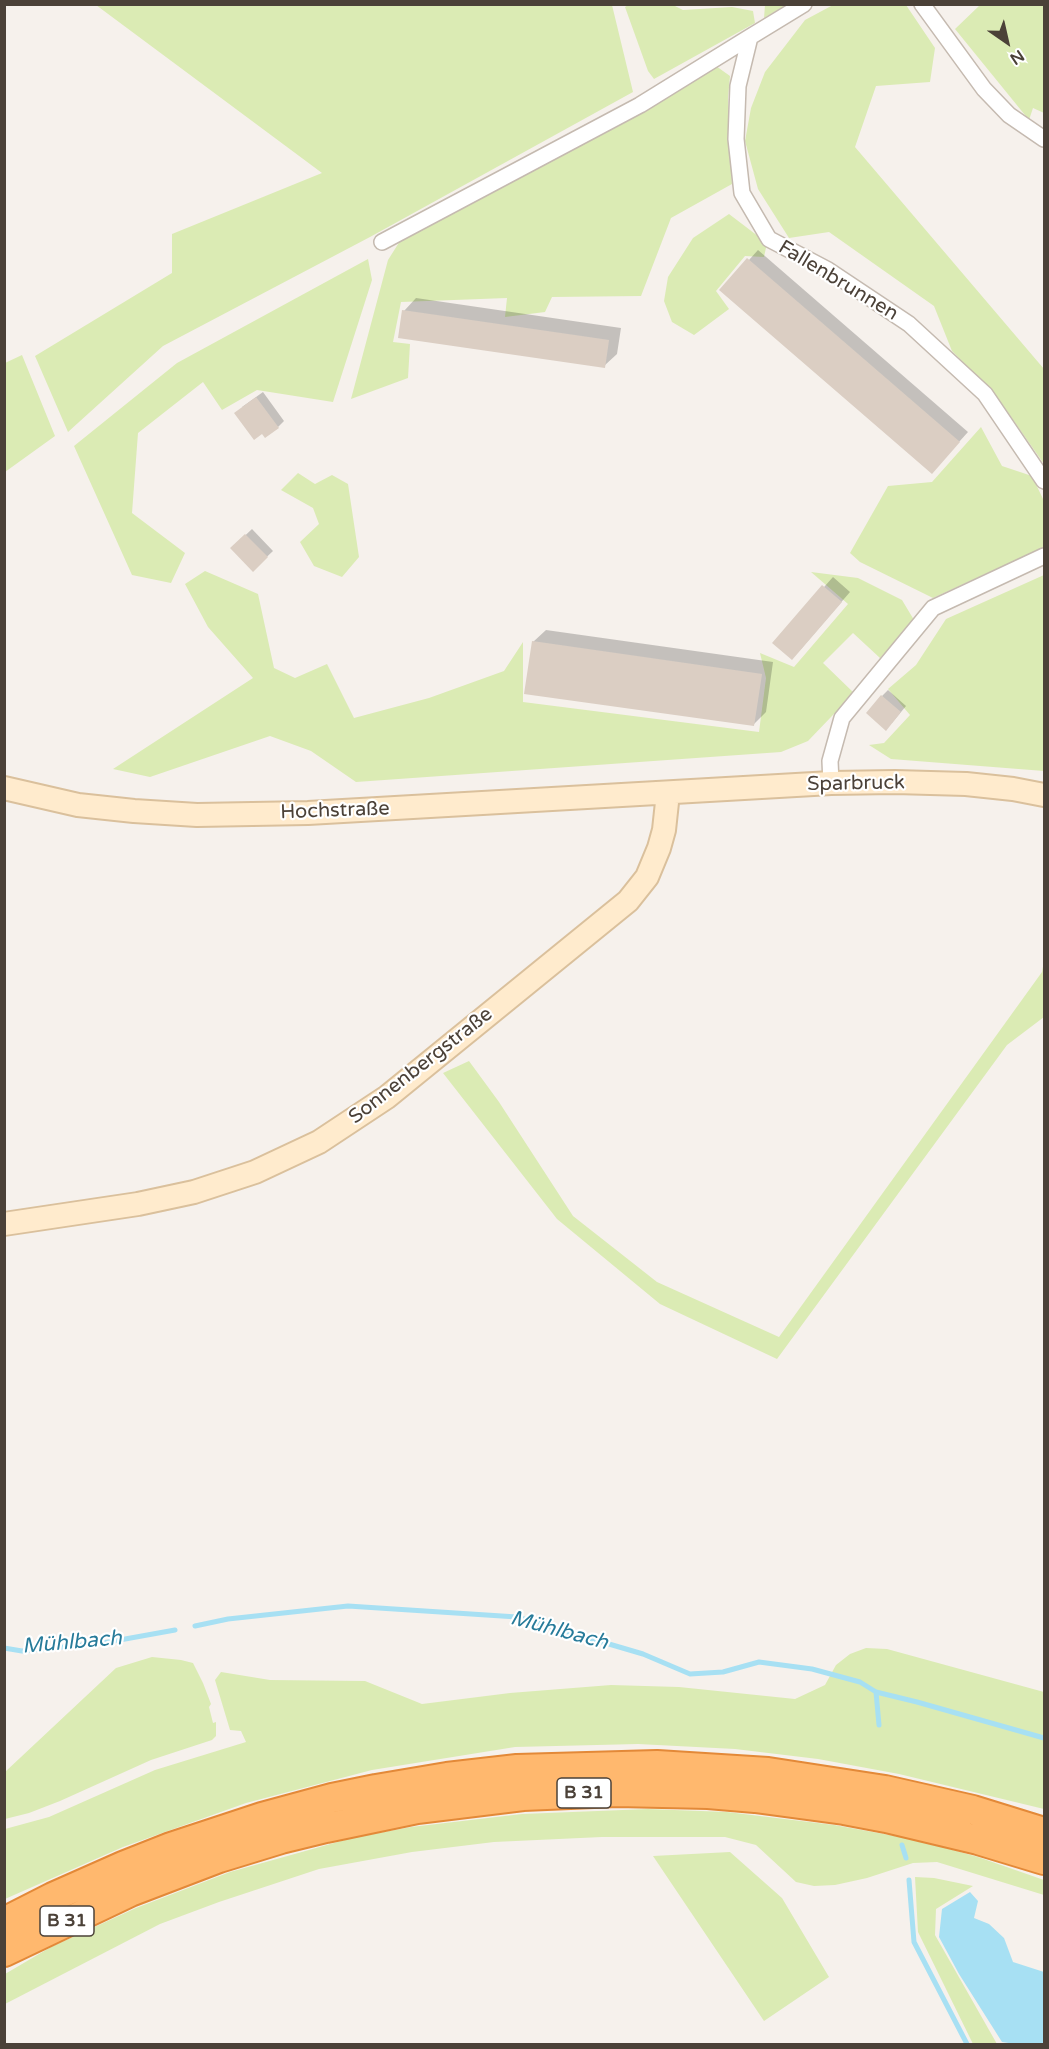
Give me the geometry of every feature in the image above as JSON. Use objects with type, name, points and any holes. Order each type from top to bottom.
[{"type":"highway","name":"B 31","points":[[4,1922],[53,1897],[171,1846],[262,1817],[332,1798],[447,1778],[517,1769],[657,1765],[768,1772],[885,1790],[973,1810],[1038,1829]]},
{"type":"highway","name":"B 31","points":[[4,1952],[130,1892],[219,1858],[281,1839],[417,1809],[523,1796],[628,1792],[755,1798],[886,1818],[978,1840],[1044,1860]]},
{"type":"main road","name":"Sparbruck","points":[[668,792],[831,783],[917,782],[966,784],[1044,795]]},
{"type":"main road","name":"Hochstraße","points":[[4,788],[78,805],[197,815],[308,813],[668,792]]},
{"type":"main road","name":"Sonnenbergstraße","points":[[4,1224],[138,1204],[194,1192],[255,1172],[339,1130],[387,1097],[628,901],[647,877],[659,848],[664,830],[668,792]]},
{"type":"street","points":[[382,242],[640,105],[804,4]]},
{"type":"street","points":[[922,4],[984,89],[1009,116],[1044,139]]},
{"type":"street","name":"Fallenbrunnen","points":[[750,37],[738,86],[736,139],[742,193],[769,239],[828,270],[909,324],[985,394],[1044,482]]},
{"type":"street","points":[[831,783],[830,761],[842,718],[933,608],[1044,556]]},
{"type":"green space","points":[[765,4],[786,5],[764,18]]},
{"type":"green space","points":[[96,5],[612,5],[633,92],[370,237],[163,346],[68,432],[35,356],[172,273],[172,234],[322,173]]},
{"type":"green space","points":[[628,5],[673,5],[683,10],[732,7],[753,11],[755,23],[654,79],[648,71],[625,7]]},
{"type":"green space","points":[[833,5],[906,5],[935,48],[930,82],[876,86],[855,147],[1044,369],[1044,464],[997,397],[952,351],[934,306],[829,232],[789,238],[758,189],[745,141],[751,108],[765,72],[805,20]]},
{"type":"green space","points":[[980,5],[1044,5],[1044,113],[1033,108],[1029,120],[955,29]]},
{"type":"green space","points":[[716,66],[730,76],[728,98],[732,184],[671,218],[641,296],[552,297],[545,312],[505,317],[507,298],[401,302],[393,342],[410,344],[408,378],[351,399],[388,260],[400,241],[630,120]]},
{"type":"green space","points":[[729,214],[767,243],[764,257],[745,256],[716,291],[729,309],[694,335],[672,322],[664,301],[668,277],[693,238]]},
{"type":"green space","points":[[368,259],[372,280],[333,402],[257,390],[222,410],[203,382],[138,433],[132,513],[185,553],[171,583],[132,575],[74,446],[177,363]]},
{"type":"green space","points":[[22,355],[55,436],[5,472],[5,363]]},
{"type":"green space","points":[[981,427],[1002,466],[1032,476],[1044,501],[1044,547],[933,598],[860,562],[850,553],[888,486],[932,482]]},
{"type":"green space","points":[[298,473],[315,484],[332,475],[348,484],[359,557],[342,577],[314,566],[300,542],[319,524],[313,508],[281,490]]},
{"type":"green space","points":[[205,571],[258,594],[274,668],[295,678],[327,664],[354,718],[429,698],[504,671],[523,642],[523,702],[759,732],[766,678],[760,653],[794,667],[848,604],[811,572],[858,578],[902,600],[914,620],[880,658],[853,633],[823,663],[854,693],[808,741],[781,752],[356,782],[311,751],[270,736],[150,777],[113,769],[253,678],[208,627],[185,584]]},
{"type":"green space","points":[[1044,575],[1044,771],[891,759],[869,745],[884,743],[910,715],[888,689],[916,665],[946,619]]},
{"type":"green space","points":[[1044,961],[1044,1017],[1007,1045],[777,1359],[660,1304],[557,1219],[443,1073],[469,1061],[499,1102],[573,1216],[657,1282],[779,1337],[1042,972]]},
{"type":"green space","points":[[866,1648],[887,1649],[1044,1692],[1044,1809],[899,1774],[818,1759],[735,1749],[638,1744],[515,1747],[372,1770],[246,1803],[123,1847],[5,1899],[5,1829],[49,1817],[155,1770],[246,1742],[241,1731],[230,1730],[215,1680],[221,1672],[270,1680],[365,1681],[422,1704],[510,1693],[611,1685],[679,1687],[795,1699],[825,1685],[836,1665],[850,1654]]},
{"type":"green space","points":[[152,1657],[193,1663],[211,1704],[209,1707],[213,1723],[216,1722],[216,1736],[212,1740],[151,1760],[60,1801],[5,1819],[5,1772],[116,1668]]},
{"type":"green space","points":[[648,1809],[727,1812],[834,1825],[917,1840],[978,1857],[1044,1880],[1044,1895],[937,1862],[913,1863],[867,1878],[835,1885],[814,1886],[796,1882],[756,1845],[725,1837],[602,1837],[494,1842],[412,1852],[319,1869],[219,1902],[160,1924],[5,2004],[5,1974],[51,1947],[136,1908],[230,1872],[352,1838],[411,1827],[522,1814]]},
{"type":"green space","points":[[730,1852],[782,1898],[829,1977],[764,2021],[653,1856]]},
{"type":"green space","points":[[915,1877],[934,1878],[973,1886],[936,1909],[935,1935],[997,2044],[973,2044],[918,1932]]},
{"type":"water","points":[[970,1892],[978,1901],[974,1918],[989,1924],[1004,1938],[1013,1962],[1044,1972],[1044,2043],[1002,2042],[959,1974],[939,1937],[942,1909]]},
{"type":"building","points":[[747,258],[960,442],[932,474],[719,290]]},
{"type":"building","points":[[402,310],[609,340],[605,368],[398,338]]},
{"type":"building","points":[[256,397],[279,428],[265,438],[262,434],[254,440],[234,413]]},
{"type":"building","points":[[245,534],[268,557],[253,572],[230,548]]},
{"type":"building","points":[[822,585],[842,602],[792,660],[772,643]]},
{"type":"building","points":[[532,641],[762,674],[754,726],[524,694]]},
{"type":"building","points":[[881,695],[901,712],[886,731],[866,713]]},
{"type":"waterway","name":"Mühlbach","points":[[195,1626],[228,1619],[348,1606],[517,1617],[643,1654],[690,1674],[723,1672],[759,1662],[812,1669],[860,1682],[876,1692],[1044,1738]]},
{"type":"waterway","name":"Mühlbach","points":[[4,1648],[22,1651],[103,1643],[175,1630]]},
{"type":"waterway","name":"Mühlbach","points":[[876,1692],[879,1725]]},
{"type":"waterway","name":"Mühlbach","points":[[902,1845],[906,1858]]},
{"type":"waterway","name":"Mühlbach","points":[[909,1880],[914,1942],[967,2044]]}]
